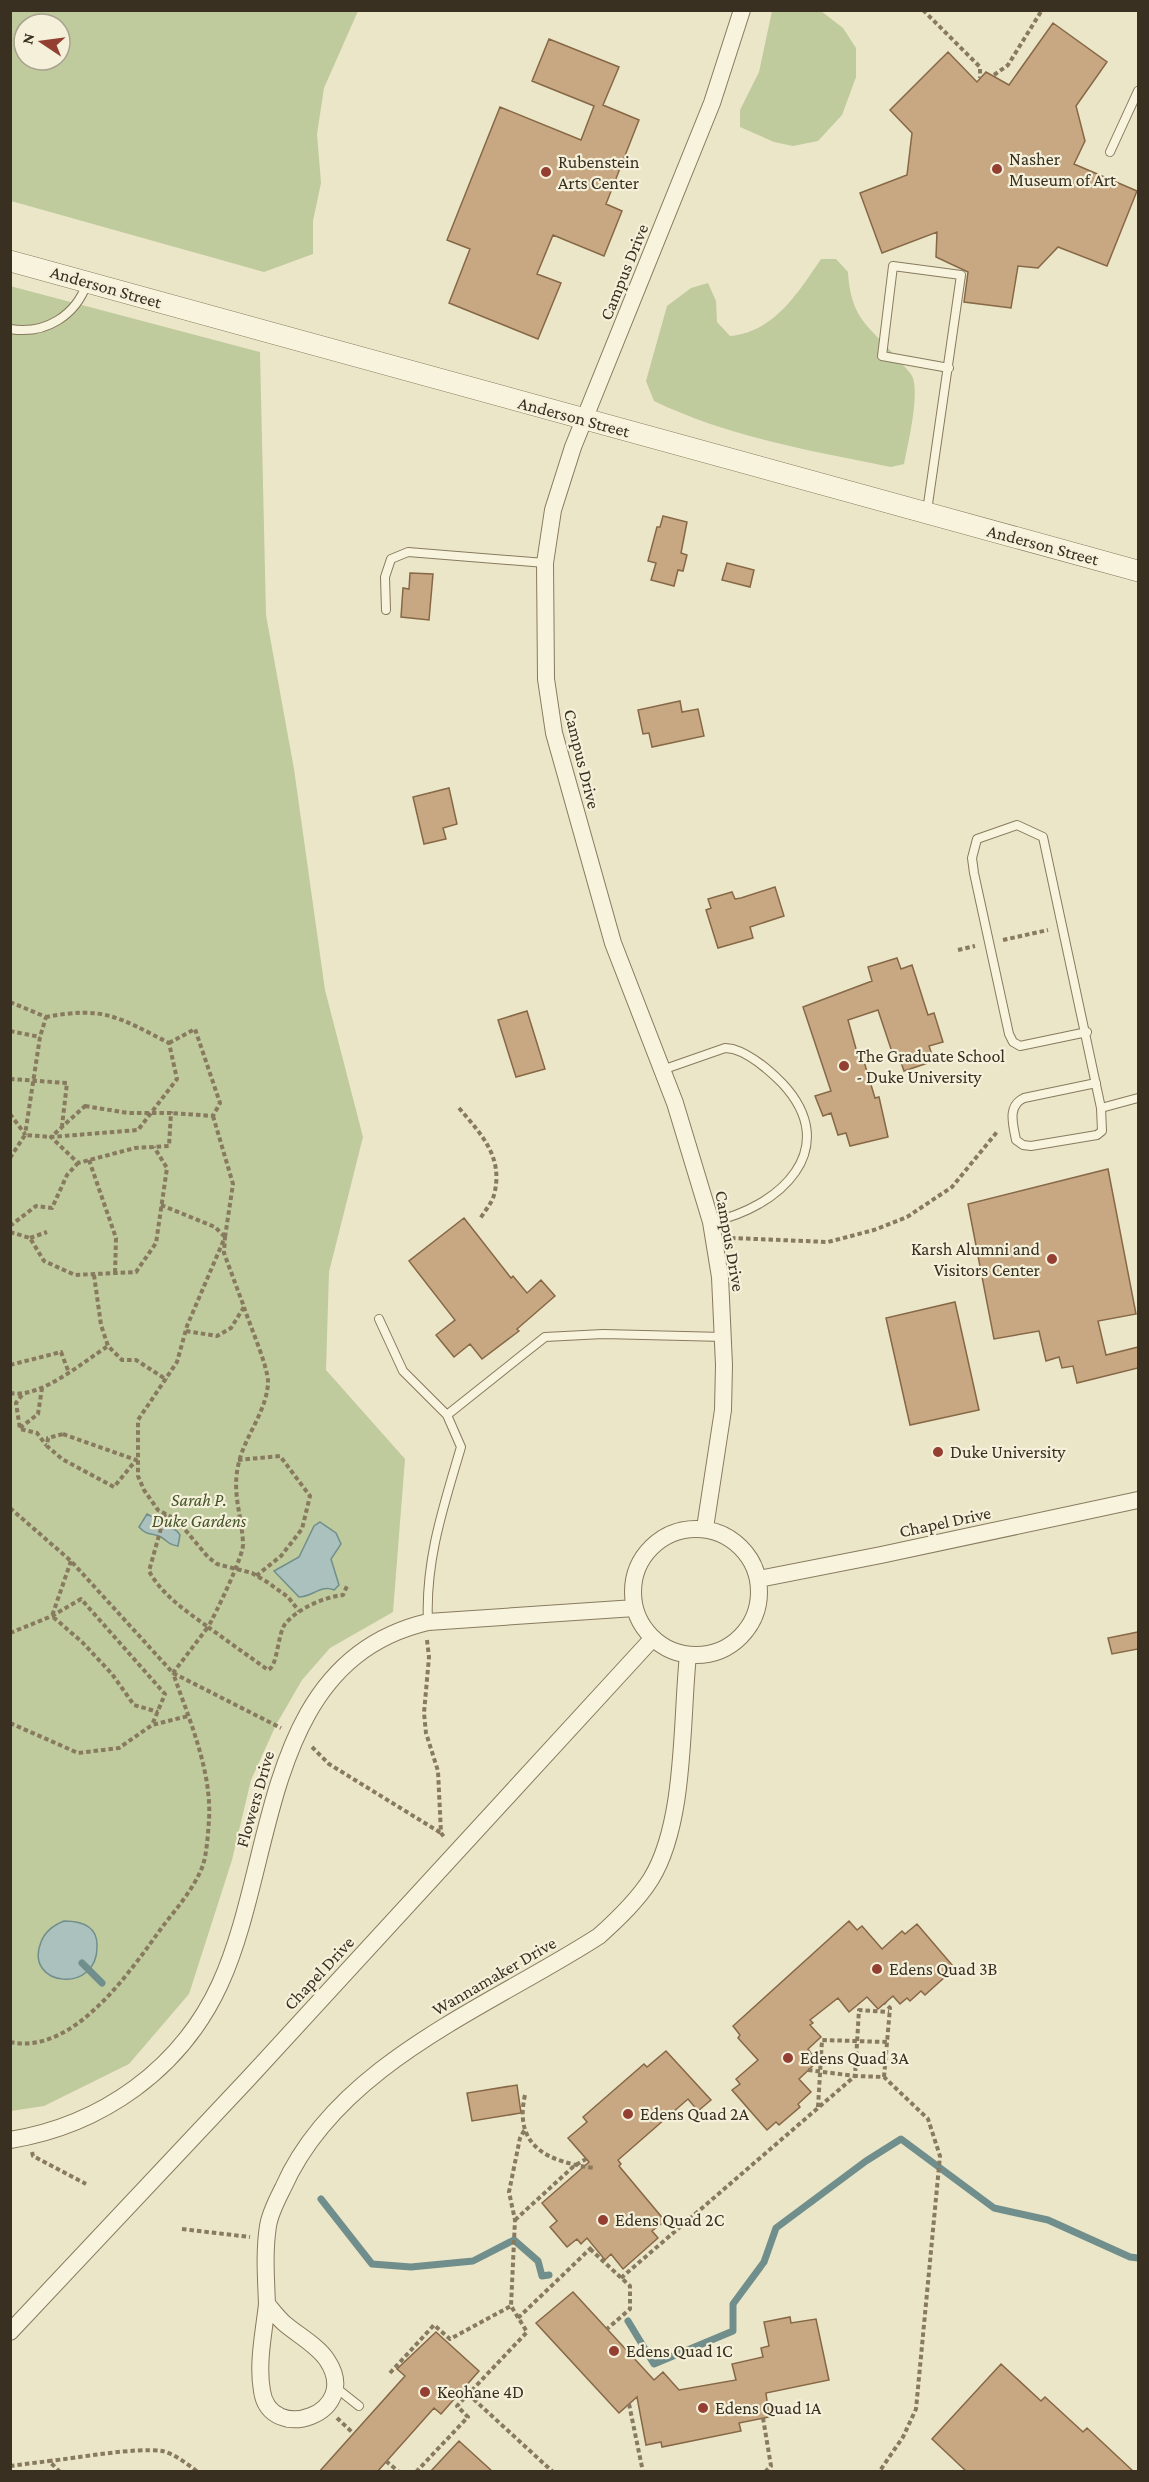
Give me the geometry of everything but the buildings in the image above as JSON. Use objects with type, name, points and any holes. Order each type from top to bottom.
[{"type":"street","name":"Campus Drive","points":[[705,1528],[723,1410],[724,1337],[720,1277],[711,1222],[662,1070],[613,943],[554,734],[546,679],[545,563],[553,510],[584,420],[712,103],[742,10]]},
{"type":"street","name":"Anderson Street","points":[[10,261],[927,515],[1138,571]]},
{"type":"street","name":"Chapel Drive","points":[[759,1579],[880,1556],[1138,1500]]},
{"type":"street","points":[[705,1528],[723,1534],[740,1545],[752,1560],[759,1579],[759,1599],[754,1618],[743,1635],[727,1647],[708,1654],[688,1655],[669,1650],[653,1638],[642,1624],[635,1608],[633,1587],[638,1567],[649,1550],[665,1537],[684,1529],[705,1528]]},
{"type":"street","name":"Flowers Drive","points":[[10,2140],[28,2137],[86,2119],[122,2099],[175,2055],[189,2037],[220,1984],[236,1941],[285,1761],[294,1736],[306,1714],[332,1680],[353,1660],[398,1631],[428,1622],[635,1608]]},
{"type":"street","name":"Chapel Drive","points":[[10,2332],[241,2087],[653,1638]]},
{"type":"street","name":"Wannamaker Drive","points":[[335,2387],[325,2408],[317,2416],[285,2419],[270,2409],[262,2393],[261,2367],[267,2304],[267,2239],[274,2209],[298,2158],[324,2124],[357,2091],[418,2044],[599,1936],[642,1893],[652,1877],[670,1833],[676,1800],[688,1655]]},
{"type":"street","points":[[267,2304],[283,2322],[327,2359],[334,2376],[335,2387]]},
{"type":"lane","points":[[1110,152],[1138,91]]},
{"type":"lane","points":[[927,515],[949,368],[961,275],[893,266],[882,356],[949,368]]},
{"type":"lane","points":[[10,329],[30,330],[62,319],[78,304],[88,282]]},
{"type":"lane","points":[[386,610],[385,577],[392,559],[408,552],[545,563]]},
{"type":"lane","points":[[1087,1032],[1020,1046],[1013,1042],[1009,1034],[974,873],[972,858],[977,839],[1017,825],[1043,837],[1087,1032],[1101,1108],[1102,1131],[1097,1134],[1031,1146],[1023,1145],[1016,1140],[1012,1108],[1016,1102],[1024,1098],[1096,1083]]},
{"type":"lane","points":[[662,1070],[725,1048],[739,1051],[774,1076],[793,1095],[802,1114],[807,1130],[804,1160],[788,1184],[754,1205],[725,1219],[711,1222]]},
{"type":"lane","points":[[1101,1108],[1138,1098]]},
{"type":"lane","points":[[379,1319],[403,1371],[447,1415],[460,1447],[433,1549],[426,1590],[428,1622]]},
{"type":"lane","points":[[447,1415],[545,1337],[603,1334],[724,1337]]},
{"type":"lane","points":[[335,2387],[359,2406]]},
{"type":"path","points":[[923,10],[980,67],[980,78]]},
{"type":"path","points":[[994,75],[1008,65],[1042,10]]},
{"type":"path","points":[[1002,940],[1063,927]]},
{"type":"path","points":[[958,950],[978,945]]},
{"type":"path","points":[[10,1002],[46,1017],[79,1011],[96,1012],[125,1020],[169,1042]]},
{"type":"path","points":[[10,1158],[25,1135],[40,1037],[46,1017]]},
{"type":"path","points":[[169,1042],[195,1029],[220,1103],[213,1116],[233,1184],[224,1252],[268,1382],[257,1421],[238,1460],[235,1502],[244,1546],[208,1627],[173,1673]]},
{"type":"path","points":[[10,1031],[40,1037]]},
{"type":"path","points":[[25,1135],[51,1137],[138,1130],[177,1079],[169,1042]]},
{"type":"path","points":[[10,1079],[24,1078],[34,1081],[67,1083],[61,1128]]},
{"type":"path","points":[[51,1137],[85,1106],[150,1113],[213,1116]]},
{"type":"path","points":[[459,1108],[486,1137],[495,1162],[494,1195],[480,1219]]},
{"type":"path","points":[[10,1226],[36,1206],[52,1208],[67,1175],[78,1163],[135,1148],[170,1146],[171,1113]]},
{"type":"path","points":[[10,1114],[25,1135]]},
{"type":"path","points":[[730,1238],[828,1242],[874,1230],[907,1217],[952,1187],[997,1132]]},
{"type":"path","points":[[51,1137],[78,1163]]},
{"type":"path","points":[[30,1238],[44,1261],[75,1275],[136,1272],[156,1243],[167,1168],[154,1147]]},
{"type":"path","points":[[89,1160],[116,1238],[115,1274]]},
{"type":"path","points":[[161,1205],[215,1227],[225,1237]]},
{"type":"path","points":[[10,1232],[30,1238],[47,1232]]},
{"type":"path","points":[[225,1237],[202,1287],[177,1362],[138,1420],[136,1460],[138,1476],[144,1490],[158,1510],[182,1525],[208,1557],[217,1564],[256,1576],[288,1597],[299,1611]]},
{"type":"path","points":[[94,1275],[101,1325],[108,1346],[122,1360],[136,1360],[167,1380]]},
{"type":"path","points":[[186,1331],[217,1336],[231,1328],[244,1307]]},
{"type":"path","points":[[10,1393],[22,1395],[42,1387],[69,1373],[108,1346]]},
{"type":"path","points":[[10,1365],[62,1352],[69,1373]]},
{"type":"path","points":[[20,1429],[38,1414],[42,1387]]},
{"type":"path","points":[[20,1429],[16,1403],[22,1395]]},
{"type":"path","points":[[20,1429],[37,1433],[47,1446],[62,1459],[114,1487],[136,1460]]},
{"type":"path","points":[[47,1446],[48,1438],[63,1434],[136,1460]]},
{"type":"path","points":[[238,1460],[280,1456],[310,1496],[302,1529],[281,1556],[256,1576]]},
{"type":"path","points":[[10,1508],[71,1561],[173,1673],[282,1728]]},
{"type":"path","points":[[165,1514],[148,1571],[156,1584],[177,1604],[268,1670],[275,1662],[277,1642],[281,1632],[299,1611],[327,1598],[343,1595],[347,1586]]},
{"type":"path","points":[[52,1616],[71,1561]]},
{"type":"path","points":[[10,1633],[52,1616],[81,1599],[165,1695],[152,1725]]},
{"type":"path","points":[[52,1616],[82,1642],[112,1674],[134,1705],[158,1712]]},
{"type":"path","points":[[427,1640],[429,1657],[424,1713],[426,1733],[438,1772],[441,1833]]},
{"type":"path","points":[[10,2042],[24,2045],[51,2038],[72,2026],[103,2002],[184,1898],[203,1865],[209,1818],[207,1794],[188,1716],[173,1673]]},
{"type":"path","points":[[10,1723],[78,1753],[119,1748],[152,1725],[188,1716]]},
{"type":"path","points":[[306,1743],[329,1764],[441,1833],[446,1839]]},
{"type":"path","points":[[884,2077],[890,2012],[885,2003]]},
{"type":"path","points":[[621,2278],[855,2076],[860,2010],[890,2012]]},
{"type":"path","points":[[818,2108],[822,2040],[887,2042]]},
{"type":"path","points":[[808,2070],[884,2077],[928,2120],[937,2141],[940,2156],[916,2409],[903,2436],[879,2472]]},
{"type":"path","points":[[525,2095],[525,2129],[537,2151],[574,2166],[594,2168]]},
{"type":"path","points":[[416,2472],[468,2417],[457,2406],[527,2332],[511,2306],[515,2220],[509,2193],[520,2138],[525,2129]]},
{"type":"path","points":[[28,2137],[33,2156],[86,2184]]},
{"type":"path","points":[[515,2220],[574,2166],[586,2159]]},
{"type":"path","points":[[182,2229],[267,2239]]},
{"type":"path","points":[[518,2318],[592,2247],[630,2286],[630,2309],[607,2329]]},
{"type":"path","points":[[390,2373],[434,2325],[450,2339],[511,2306]]},
{"type":"path","points":[[468,2394],[553,2472]]},
{"type":"path","points":[[629,2404],[643,2472]]},
{"type":"path","points":[[763,2418],[771,2466],[765,2472]]},
{"type":"path","points":[[10,2466],[162,2451],[180,2458],[198,2472]]},
{"type":"path","points":[[49,2461],[60,2472]]},
{"type":"path","points":[[386,2461],[399,2472]]},
{"type":"green space","points":[[11,10],[358,11],[324,88],[317,134],[321,183],[313,221],[313,254],[264,272],[11,201]]},
{"type":"green space","points":[[772,11],[821,11],[843,28],[856,48],[856,77],[842,115],[818,141],[793,146],[774,142],[740,127],[740,110],[759,72]]},
{"type":"green space","points":[[821,259],[836,259],[848,272],[854,303],[865,324],[913,378],[914,408],[904,464],[891,467],[771,442],[682,414],[654,401],[646,381],[667,306],[691,288],[708,283],[716,301],[717,322],[730,336],[746,333],[760,327],[783,309]]},
{"type":"green space","name":"Sarah P. Duke Gardens","points":[[10,286],[260,352],[266,615],[294,769],[325,990],[363,1137],[329,1272],[326,1370],[405,1459],[393,1612],[330,1648],[302,1680],[276,1725],[251,1780],[232,1860],[189,1994],[129,2064],[44,2106],[11,2111]]},
{"type":"water","points":[[147,1514],[177,1531],[180,1535],[178,1546],[145,1532],[139,1527]]},
{"type":"water","points":[[320,1522],[336,1533],[341,1544],[331,1559],[339,1585],[334,1590],[325,1589],[299,1597],[274,1571],[299,1557],[314,1526]]},
{"type":"water","points":[[64,1921],[87,1926],[96,1939],[94,1961],[87,1972],[75,1978],[63,1979],[51,1976],[42,1968],[38,1957],[41,1942],[47,1932]]},
{"type":"waterway","points":[[82,1963],[102,1983]]},
{"type":"waterway","points":[[628,2321],[654,2364],[733,2331],[733,2304],[764,2262],[776,2228],[866,2161],[901,2139],[994,2208],[1048,2220],[1130,2257],[1138,2258]]},
{"type":"waterway","points":[[321,2199],[372,2264],[411,2267],[473,2261],[514,2240],[538,2261],[542,2276],[549,2275]]},
{"type":"place","name":"Nasher Museum of Art","points":[[997,169]]},
{"type":"place","name":"Rubenstein Arts Center","points":[[546,172]]},
{"type":"place","name":"The Graduate School - Duke University","points":[[844,1066]]},
{"type":"place","name":"Karsh Alumni and Visitors Center","points":[[1052,1259]]},
{"type":"place","name":"Duke University","points":[[938,1452]]},
{"type":"place","name":"Edens Quad 3B","points":[[877,1969]]},
{"type":"place","name":"Edens Quad 3A","points":[[788,2058]]},
{"type":"place","name":"Edens Quad 2A","points":[[628,2114]]},
{"type":"place","name":"Edens Quad 2C","points":[[603,2220]]},
{"type":"place","name":"Edens Quad 1C","points":[[614,2351]]},
{"type":"place","name":"Keohane 4D","points":[[425,2392]]},
{"type":"place","name":"Edens Quad 1A","points":[[703,2408]]}]
